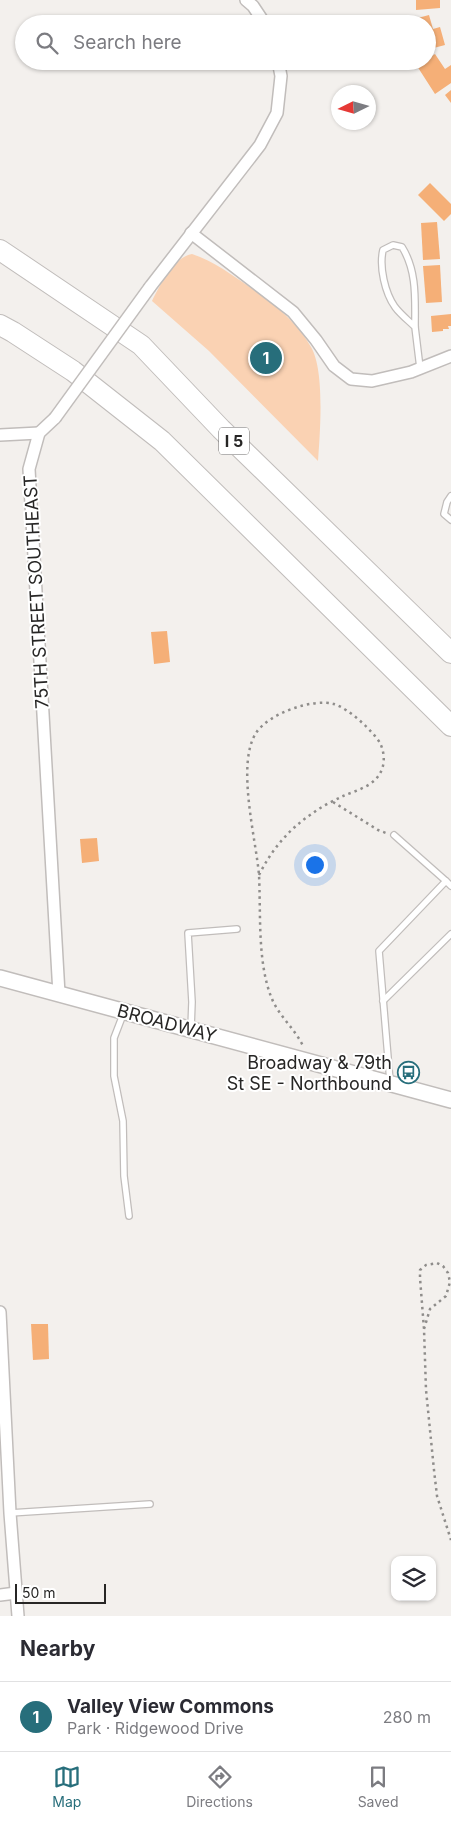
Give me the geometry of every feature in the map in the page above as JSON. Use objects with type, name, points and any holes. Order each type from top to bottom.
[{"type":"highway","name":"I 5","points":[[0,250],[141,344],[221,429],[451,653]]},
{"type":"highway","points":[[0,325],[73,371],[162,441],[451,726]]},
{"type":"street","points":[[246,0],[259,15]]},
{"type":"street","name":"75TH STREET SOUTHEAST","points":[[59,994],[28,469],[39,433],[55,418],[150,287],[260,146],[277,113],[281,76],[280,70]]},
{"type":"street","points":[[191,233],[293,312],[334,366],[351,379],[372,381],[420,368],[451,356]]},
{"type":"street","points":[[0,436],[39,433]]},
{"type":"street","name":"BROADWAY","points":[[0,978],[451,1100]]},
{"type":"street","points":[[0,1312],[10,1513],[18,1616]]},
{"type":"street","points":[[0,1595],[16,1593]]},
{"type":"lane","points":[[415,327],[395,307],[384,281],[381,260],[383,250],[393,245],[402,247],[408,257],[414,283],[415,327],[420,368]]},
{"type":"lane","points":[[451,496],[447,502],[444,514],[451,520]]},
{"type":"lane","points":[[394,835],[451,886]]},
{"type":"lane","points":[[391,1084],[379,951],[446,881]]},
{"type":"lane","points":[[191,1030],[192,1002],[188,933],[237,929]]},
{"type":"lane","points":[[383,1001],[451,934]]},
{"type":"lane","points":[[124,1012],[114,1038],[114,1076],[123,1121],[124,1176],[129,1216]]},
{"type":"lane","points":[[10,1513],[150,1504]]},
{"type":"path","points":[[259,874],[266,860],[282,838],[315,811],[361,790],[374,781],[382,770],[384,756],[380,743],[365,726],[336,705],[324,702],[303,705],[264,723],[255,734],[248,755],[250,813],[259,874],[259,921],[265,971],[272,998],[281,1014],[296,1032],[312,1062]]},
{"type":"path","points":[[333,802],[378,830],[394,835]]},
{"type":"path","points":[[424,1329],[430,1309],[446,1296],[450,1282],[448,1273],[443,1266],[437,1263],[426,1265],[420,1270],[426,1390],[437,1496],[451,1540]]},
{"type":"shaded area","points":[[192,254],[208,260],[223,269],[268,300],[299,329],[311,347],[320,386],[318,461],[209,351],[152,301],[163,280],[179,260]]},
{"type":"building","points":[[416,0],[440,0],[440,8],[416,10]]},
{"type":"building","points":[[440,27],[445,45],[436,47],[436,28]]},
{"type":"building","points":[[436,56],[445,69],[451,65],[451,83],[435,94],[420,70],[436,70]]},
{"type":"building","points":[[451,90],[451,103],[445,95]]},
{"type":"building","points":[[430,183],[451,204],[451,214],[444,221],[418,195]]},
{"type":"building","points":[[437,222],[440,259],[423,260],[421,223]]},
{"type":"building","points":[[440,265],[442,302],[426,303],[423,266]]},
{"type":"building","points":[[451,314],[451,326],[448,326],[449,329],[432,332],[431,316]]},
{"type":"building","points":[[167,631],[170,662],[154,664],[151,632]]},
{"type":"building","points":[[97,838],[99,861],[82,863],[80,839]]},
{"type":"building","points":[[31,1324],[48,1324],[49,1359],[33,1360]]},
{"type":"place","name":"Valley View Commons","points":[[266,358]]},
{"type":"place","name":"Broadway & 79th St SE - Northbound","points":[[408,1072]]}]
